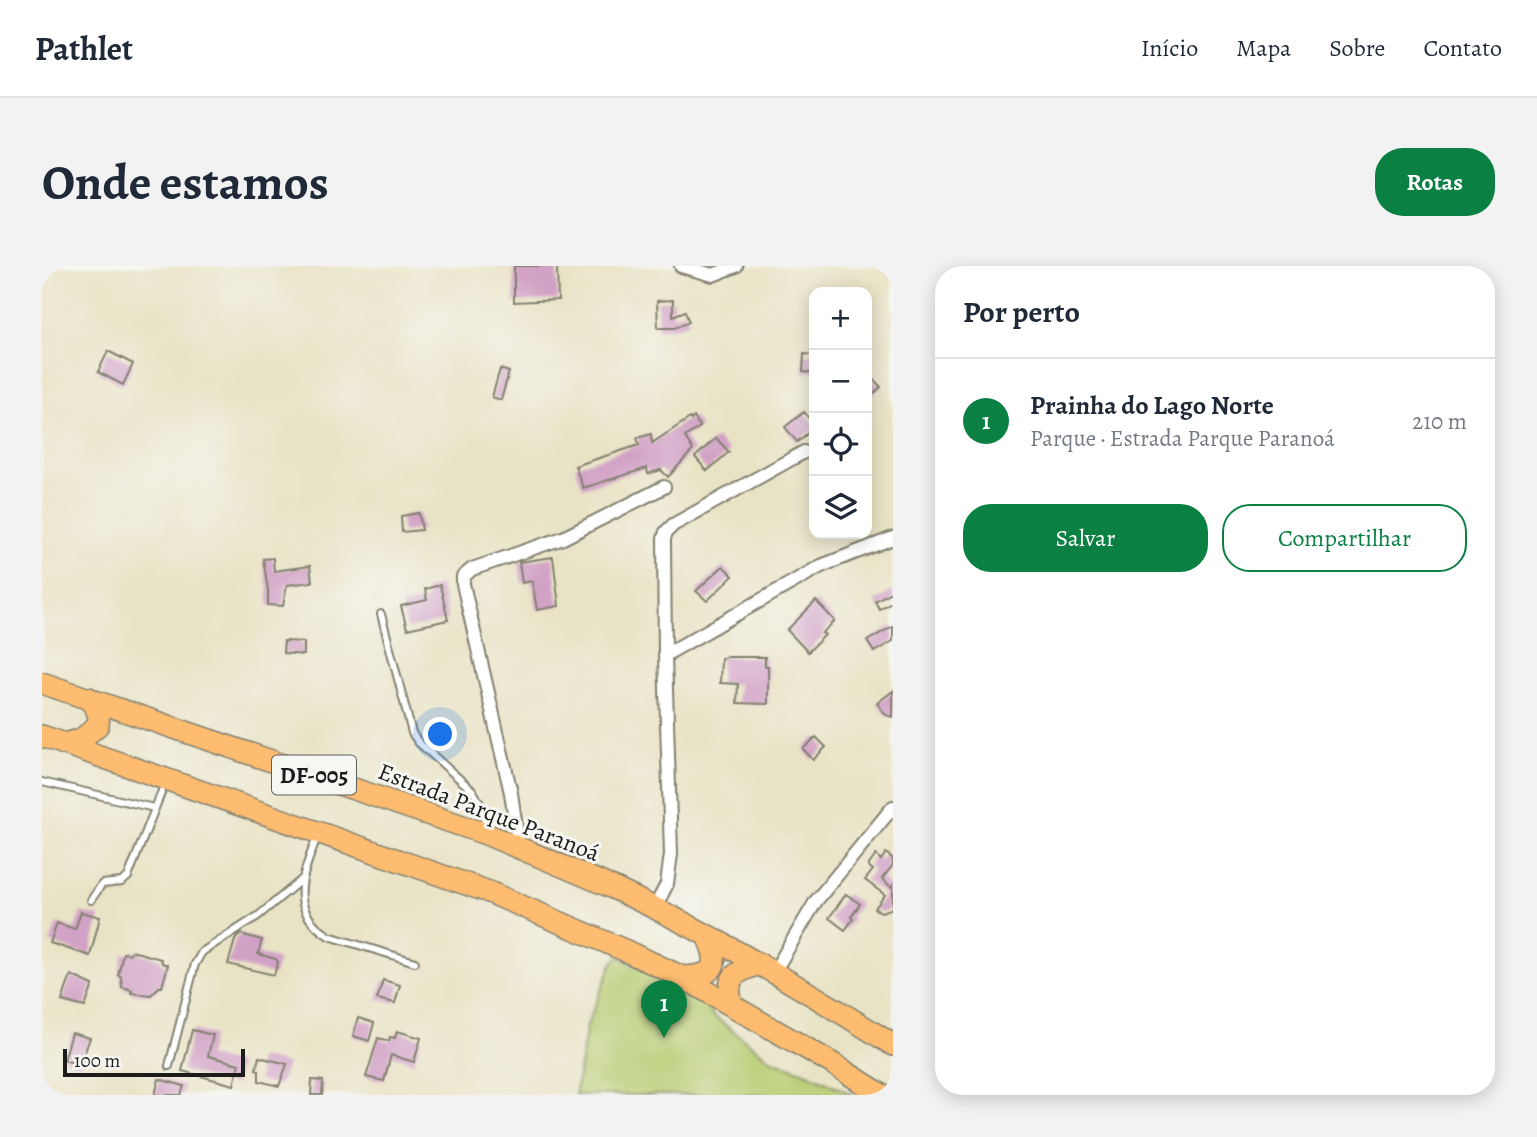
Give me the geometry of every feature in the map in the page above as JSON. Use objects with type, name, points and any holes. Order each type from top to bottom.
[{"type":"main road","name":"Estrada Parque Paranoá","points":[[42,683],[486,834],[519,848],[615,889],[707,936],[767,968],[893,1045]]},
{"type":"main road","points":[[64,744],[82,739],[98,725],[99,714],[89,698]]},
{"type":"main road","name":"DF-005","points":[[42,736],[489,892],[682,977],[882,1095]]},
{"type":"main road","points":[[682,977],[702,976],[711,969],[715,957],[707,936]]},
{"type":"main road","points":[[732,1005],[728,990],[733,976],[743,969],[767,968]]},
{"type":"street","points":[[681,266],[713,275],[736,266]]},
{"type":"street","points":[[654,909],[667,884],[671,854],[665,654],[666,532],[673,525],[804,452]]},
{"type":"street","points":[[519,848],[511,793],[463,577],[472,569],[572,534],[664,487]]},
{"type":"street","points":[[665,654],[821,566],[893,538]]},
{"type":"street","points":[[767,968],[816,901],[893,807]]},
{"type":"lane","points":[[381,614],[412,733],[418,742],[473,791],[483,809],[486,834]]},
{"type":"lane","points":[[91,900],[102,884],[122,882],[128,877],[166,780]]},
{"type":"lane","points":[[42,782],[154,808]]},
{"type":"lane","points":[[318,831],[300,889],[305,908],[318,929],[329,936],[415,962]]},
{"type":"lane","points":[[169,1066],[195,964],[202,952],[258,916],[301,880]]},
{"type":"green space","points":[[618,956],[714,1007],[711,1014],[770,1059],[808,1073],[854,1095],[575,1095],[587,1025],[612,964]]},
{"type":"building","points":[[514,266],[557,266],[558,300],[514,302]]},
{"type":"building","points":[[673,300],[673,316],[685,311],[689,322],[674,328],[658,328],[657,301]]},
{"type":"building","points":[[108,351],[133,364],[123,385],[98,372]]},
{"type":"building","points":[[804,354],[809,354],[809,373],[803,372]]},
{"type":"building","points":[[500,369],[509,372],[501,400],[492,397]]},
{"type":"building","points":[[872,378],[881,387],[872,395]]},
{"type":"building","points":[[804,412],[809,418],[809,432],[797,442],[785,427]]},
{"type":"building","points":[[694,417],[700,427],[685,437],[693,450],[668,477],[661,470],[648,474],[647,468],[583,488],[575,466],[639,445],[637,438],[651,434],[652,443]]},
{"type":"building","points":[[716,438],[729,452],[707,471],[695,457]]},
{"type":"building","points":[[419,513],[422,530],[402,532],[401,516]]},
{"type":"building","points":[[553,557],[559,606],[537,610],[532,581],[522,583],[519,562]]},
{"type":"building","points":[[273,558],[274,571],[310,566],[312,582],[287,585],[283,606],[268,605],[263,559]]},
{"type":"building","points":[[723,566],[733,576],[707,601],[696,591]]},
{"type":"building","points":[[440,585],[448,620],[407,629],[401,606],[427,600],[425,589]]},
{"type":"building","points":[[893,591],[893,601],[879,609],[875,601]]},
{"type":"building","points":[[816,601],[835,621],[808,652],[787,630]]},
{"type":"building","points":[[893,626],[893,641],[874,652],[867,641]]},
{"type":"building","points":[[284,641],[304,642],[304,655],[283,653]]},
{"type":"building","points":[[765,657],[765,666],[768,666],[768,704],[737,703],[738,684],[720,683],[721,658]]},
{"type":"building","points":[[893,691],[893,717],[886,715],[877,703]]},
{"type":"building","points":[[816,737],[826,747],[813,760],[803,749]]},
{"type":"building","points":[[886,853],[893,859],[893,865],[882,879],[891,887],[893,884],[893,908],[882,912],[874,909],[885,895],[865,880],[873,870],[868,866],[876,855],[881,860]]},
{"type":"building","points":[[846,894],[860,904],[845,930],[829,918]]},
{"type":"building","points":[[81,912],[100,917],[90,956],[50,943],[57,923],[75,929]]},
{"type":"building","points":[[240,934],[262,940],[258,954],[276,959],[278,962],[274,975],[228,964],[235,940]]},
{"type":"building","points":[[132,951],[161,959],[162,963],[168,965],[162,987],[151,995],[131,993],[132,990],[122,987],[121,976],[118,975],[123,953],[129,954]]},
{"type":"building","points":[[71,975],[93,985],[85,1007],[62,1001]]},
{"type":"building","points":[[383,980],[400,985],[395,1003],[377,999]]},
{"type":"building","points":[[358,1018],[374,1023],[369,1041],[353,1036]]},
{"type":"building","points":[[192,1030],[213,1035],[208,1056],[239,1064],[234,1085],[182,1071]]},
{"type":"building","points":[[397,1031],[421,1038],[414,1062],[391,1055],[384,1081],[366,1077],[378,1038],[389,1041],[390,1037],[395,1038]]},
{"type":"building","points":[[72,1033],[90,1038],[80,1065],[64,1060]]},
{"type":"building","points":[[259,1057],[287,1064],[279,1086],[259,1081],[259,1070],[256,1069]]},
{"type":"building","points":[[159,1079],[184,1086],[181,1095],[155,1095]]},
{"type":"building","points":[[312,1080],[323,1081],[322,1095],[311,1095]]},
{"type":"place","name":"Prainha do Lago Norte","points":[[664,1038]]}]
